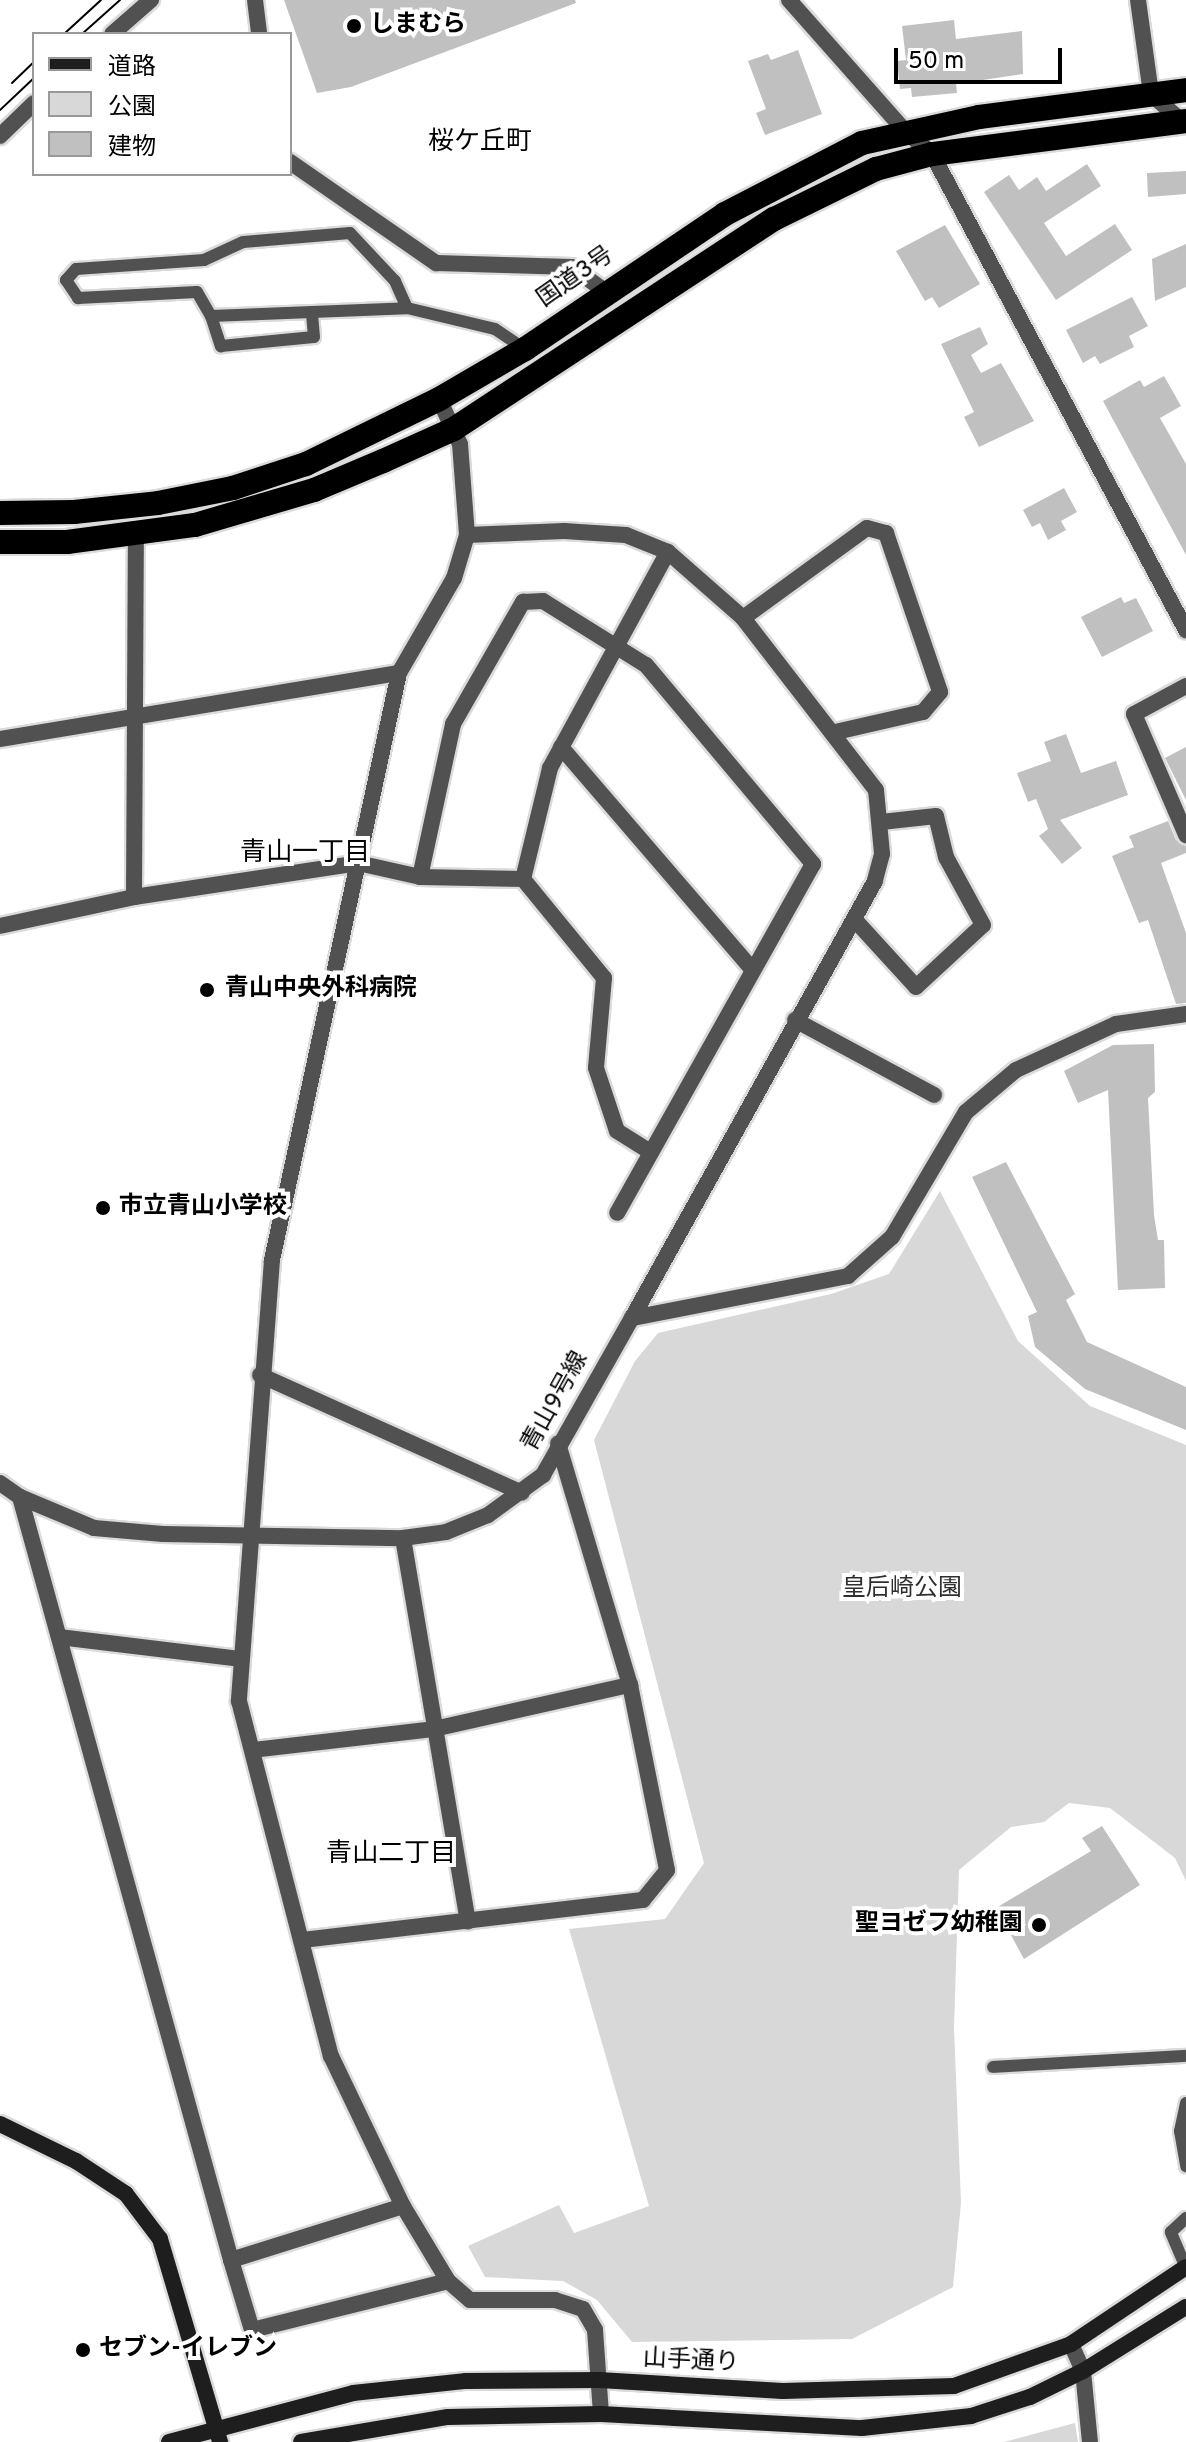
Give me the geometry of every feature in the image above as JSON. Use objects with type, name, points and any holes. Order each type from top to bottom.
[{"type":"highway","name":"国道3号","points":[[0,513],[88,511],[233,488],[306,464],[439,399],[525,349],[725,214],[862,143],[905,131],[1186,90]]},
{"type":"highway","points":[[0,542],[136,535],[285,500],[454,429],[774,219],[876,169],[932,154],[1185,122]]},
{"type":"street","points":[[114,32],[151,0]]},
{"type":"street","points":[[255,0],[259,32]]},
{"type":"street","points":[[789,0],[905,131],[932,154],[1186,630]]},
{"type":"street","points":[[1138,0],[1151,94],[1185,122]]},
{"type":"street","points":[[0,136],[32,105]]},
{"type":"street","points":[[292,163],[436,263],[572,267],[606,292]]},
{"type":"street","points":[[439,399],[460,444],[467,535],[454,578],[399,673],[272,1260],[260,1375],[239,1701],[331,2056],[403,2206],[448,2281],[470,2300],[555,2300],[583,2309],[595,2330],[601,2414]]},
{"type":"street","points":[[743,618],[867,528],[886,533],[940,692],[923,712],[836,732]]},
{"type":"street","name":"青山9号線","points":[[0,1483],[20,1497],[94,1528],[403,1538],[446,1532],[488,1515],[522,1493],[543,1475],[558,1443],[632,1318],[875,881],[881,822],[876,790],[836,732],[743,618],[668,552],[626,535],[564,531],[467,535]]},
{"type":"street","points":[[134,897],[136,535]]},
{"type":"street","points":[[523,879],[550,768],[668,552]]},
{"type":"street","points":[[420,877],[453,724],[523,602],[543,601],[618,643],[646,665],[813,864],[617,1213]]},
{"type":"street","points":[[0,739],[399,673]]},
{"type":"street","points":[[1186,686],[1134,714],[1186,835]]},
{"type":"street","points":[[561,747],[752,969]]},
{"type":"street","points":[[854,919],[916,987],[983,925],[946,857],[936,816],[881,822]]},
{"type":"street","points":[[0,926],[134,897],[358,863],[420,877],[523,879],[604,978],[596,1068],[617,1131],[651,1152]]},
{"type":"street","points":[[632,1318],[848,1276],[892,1237],[966,1112],[1016,1070],[1116,1024],[1186,1014]]},
{"type":"street","points":[[795,1020],[934,1095]]},
{"type":"street","points":[[260,1375],[522,1493]]},
{"type":"street","points":[[302,1940],[643,1900],[667,1870],[630,1685],[558,1443]]},
{"type":"street","points":[[20,1497],[252,2330],[448,2281]]},
{"type":"street","points":[[403,1538],[468,1922]]},
{"type":"street","points":[[59,1637],[240,1659]]},
{"type":"street","points":[[253,1750],[434,1729],[630,1685]]},
{"type":"street","points":[[0,2124],[76,2161],[126,2194],[160,2239],[219,2435]]},
{"type":"street","points":[[231,2260],[403,2206]]},
{"type":"street","name":"山手通り","points":[[169,2442],[219,2435],[367,2391],[466,2381],[599,2380],[890,2392],[954,2386],[1071,2344],[1186,2268]]},
{"type":"street","points":[[301,2442],[448,2417],[601,2414],[862,2435],[971,2416],[1030,2397],[1083,2371],[1186,2307]]},
{"type":"street","points":[[1071,2344],[1083,2371],[1090,2442]]},
{"type":"lane","points":[[312,312],[314,337],[221,346],[211,316],[197,292],[78,298],[66,280],[76,269],[204,260],[243,242],[350,233],[395,281],[407,308]]},
{"type":"lane","points":[[211,316],[407,308],[495,329],[525,349]]},
{"type":"lane","points":[[993,2067],[1186,2056]]},
{"type":"lane","points":[[1186,2103],[1180,2131],[1186,2166]]},
{"type":"lane","points":[[1186,2218],[1171,2232],[1186,2268]]},
{"type":"green space","name":"皇后崎公園","points":[[940,1191],[1018,1341],[1090,1406],[1186,1445],[1186,1881],[1175,1858],[1110,1808],[1069,1803],[1044,1822],[1011,1827],[959,1870],[954,2027],[961,2203],[953,2287],[852,2339],[632,2342],[597,2300],[563,2281],[485,2277],[468,2246],[559,2205],[574,2233],[649,2206],[569,1929],[665,1919],[704,1863],[594,1440],[635,1361],[658,1333],[831,1294],[889,1274]]},
{"type":"green space","points":[[1075,2423],[1078,2442],[1004,2442]]},
{"type":"building","name":"しまむら","points":[[284,0],[575,0],[576,3],[351,87],[317,93]]},
{"type":"building","points":[[954,20],[956,39],[1022,31],[1023,74],[956,84],[957,93],[912,97],[911,88],[900,89],[897,61],[906,60],[902,26]]},
{"type":"building","points":[[798,50],[822,114],[765,135],[756,113],[766,109],[748,61],[768,54],[771,60]]},
{"type":"building","points":[[1087,164],[1101,186],[1044,223],[1066,256],[1115,224],[1132,250],[1056,300],[984,192],[1009,175],[1019,190],[1037,177],[1046,191]]},
{"type":"building","points":[[1186,171],[1186,194],[1148,197],[1147,173]]},
{"type":"building","points":[[945,225],[980,284],[939,308],[932,297],[925,301],[896,251]]},
{"type":"building","points":[[1186,244],[1186,287],[1155,301],[1152,259]]},
{"type":"building","points":[[1132,297],[1148,326],[1129,336],[1134,347],[1100,364],[1095,356],[1083,363],[1066,330]]},
{"type":"building","points":[[980,327],[988,344],[971,355],[981,373],[1001,363],[1034,421],[979,447],[964,417],[974,412],[941,344]]},
{"type":"building","points":[[1164,376],[1181,406],[1160,418],[1186,464],[1186,555],[1103,401],[1140,380],[1144,387]]},
{"type":"building","points":[[1064,488],[1077,512],[1061,521],[1066,530],[1048,540],[1040,523],[1032,527],[1023,510]]},
{"type":"building","points":[[1121,597],[1124,603],[1136,598],[1153,631],[1102,657],[1081,617]]},
{"type":"building","points":[[1066,734],[1081,773],[1116,761],[1128,795],[1060,820],[1082,848],[1062,864],[1039,836],[1048,829],[1036,799],[1028,802],[1017,773],[1051,761],[1044,742]]},
{"type":"building","points":[[1186,747],[1186,800],[1165,758]]},
{"type":"building","points":[[1168,821],[1176,840],[1186,846],[1186,853],[1161,863],[1186,933],[1186,1003],[1176,1004],[1148,920],[1139,923],[1112,856],[1134,847],[1129,836]]},
{"type":"building","points":[[1154,1044],[1155,1092],[1148,1098],[1154,1215],[1158,1240],[1164,1240],[1165,1288],[1118,1290],[1108,1090],[1078,1103],[1064,1071],[1113,1045]]},
{"type":"building","points":[[1006,1162],[1075,1294],[1066,1300],[1087,1342],[1186,1387],[1186,1430],[1085,1389],[1035,1347],[1028,1316],[1037,1312],[972,1177]]},
{"type":"building","points":[[1102,1826],[1140,1885],[1024,1959],[996,1908],[1091,1851],[1082,1838]]},
{"type":"tram line","points":[[66,32],[101,0]]},
{"type":"tram line","points":[[84,32],[120,0]]},
{"type":"tram line","points":[[12,83],[32,64]]},
{"type":"tram line","points":[[0,110],[32,80]]},
{"type":"place","name":"しまむら","points":[[354,26]]},
{"type":"place","name":"青山中央外科病院","points":[[207,990]]},
{"type":"place","name":"市立青山小学校","points":[[103,1208]]},
{"type":"place","name":"聖ヨゼフ幼稚園","points":[[1039,1925]]},
{"type":"place","name":"セブン-イレブン","points":[[83,2350]]},
{"type":"district","name":"桜ケ丘町","points":[[480,143]]},
{"type":"district","name":"青山一丁目","points":[[305,854]]},
{"type":"district","name":"青山二丁目","points":[[391,1855]]}]
